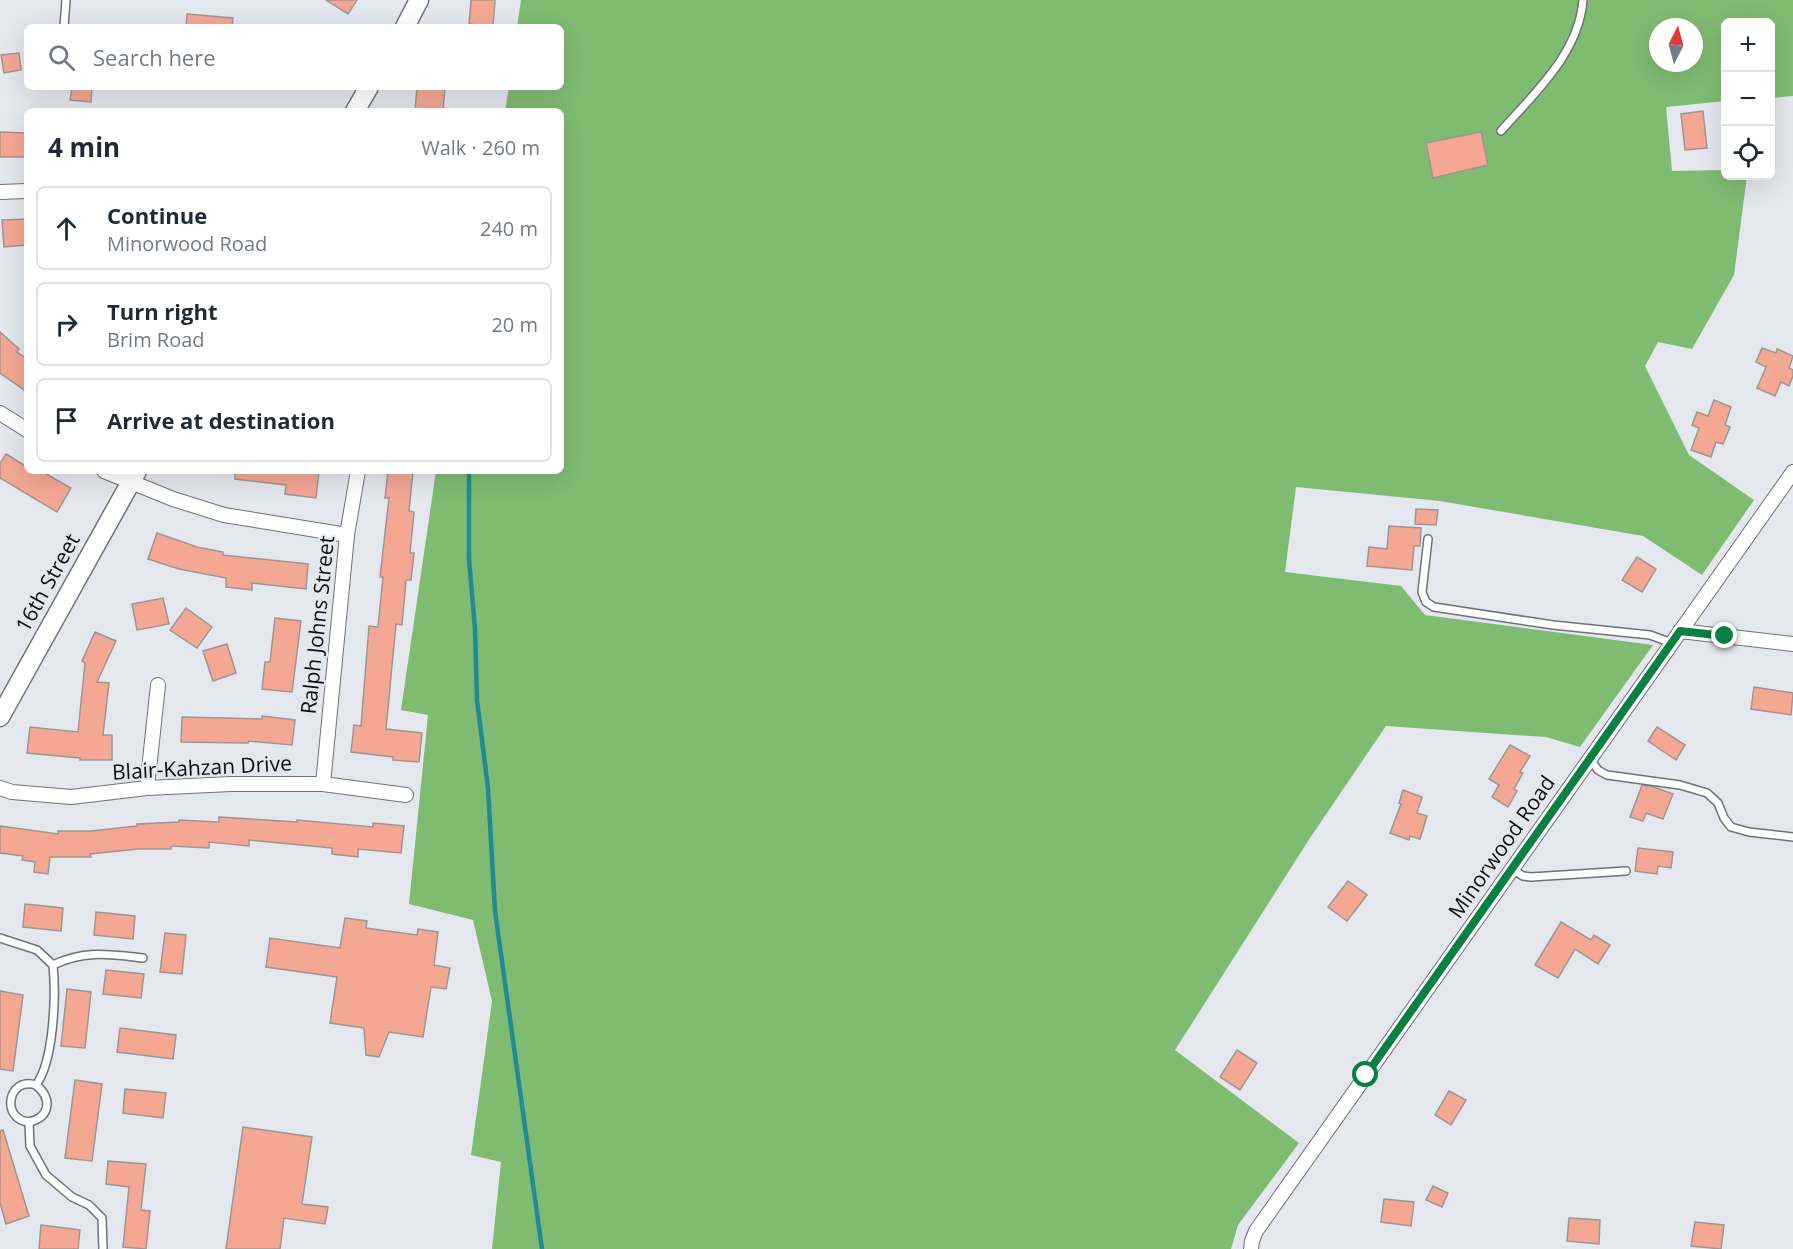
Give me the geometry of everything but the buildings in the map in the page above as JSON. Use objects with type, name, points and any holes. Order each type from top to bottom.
[{"type":"street","points":[[407,24],[419,0]]},
{"type":"street","points":[[357,108],[367,90]]},
{"type":"street","points":[[0,192],[24,190]]},
{"type":"street","points":[[0,413],[24,428]]},
{"type":"street","name":"Minorwood Road","points":[[1251,1249],[1256,1231],[1793,472]]},
{"type":"street","name":"Ralph Johns Street","points":[[323,784],[347,535],[357,474]]},
{"type":"street","points":[[133,477],[224,515],[347,535]]},
{"type":"street","name":"16th Street","points":[[0,717],[133,477]]},
{"type":"street","points":[[1680,631],[1793,644]]},
{"type":"street","points":[[147,788],[158,685]]},
{"type":"street","name":"Blair-Kahzan Drive","points":[[0,788],[12,792],[71,796],[147,788],[231,784],[323,784],[406,795]]},
{"type":"lane","points":[[64,24],[66,0]]},
{"type":"lane","points":[[1501,131],[1559,63],[1573,38],[1583,0]]},
{"type":"lane","points":[[1428,539],[1422,592],[1426,602],[1434,608],[1552,625],[1650,635],[1672,643]]},
{"type":"lane","points":[[1590,759],[1598,770],[1607,775],[1680,785],[1707,793],[1718,803],[1724,818],[1731,827],[1749,832],[1793,837]]},
{"type":"lane","points":[[1512,869],[1523,876],[1532,877],[1626,870]]},
{"type":"lane","points":[[0,938],[37,950],[53,965],[55,1007],[46,1064],[36,1085]]},
{"type":"lane","points":[[53,965],[70,957],[86,954],[106,953],[143,958]]},
{"type":"lane","points":[[25,1084],[36,1085],[44,1091],[47,1098],[47,1106],[43,1115],[36,1121],[29,1122],[15,1117],[10,1102],[17,1087],[25,1084]]},
{"type":"lane","points":[[0,1101],[10,1102]]},
{"type":"lane","points":[[29,1122],[30,1146],[46,1175],[72,1197],[89,1205],[102,1218],[103,1249]]},
{"type":"green space","points":[[521,0],[1793,0],[1793,96],[1775,98],[1775,18],[1721,18],[1721,101],[1666,107],[1672,171],[1721,170],[1721,180],[1746,180],[1734,275],[1692,349],[1658,342],[1645,366],[1689,455],[1754,500],[1702,575],[1643,536],[1440,501],[1296,487],[1285,572],[1401,586],[1425,615],[1653,645],[1580,747],[1546,737],[1386,726],[1310,838],[1175,1050],[1299,1143],[1238,1225],[1231,1249],[492,1249],[501,1162],[471,1155],[492,1001],[473,920],[409,904],[428,715],[401,710],[436,474],[564,474],[564,108],[506,108],[508,90],[564,90],[564,24],[517,24]]},
{"type":"waterway","points":[[469,474],[469,559],[475,629],[477,700],[488,788],[495,911],[542,1249]]},
{"type":"route","points":[[1366,1075],[1680,631],[1725,636]]}]
